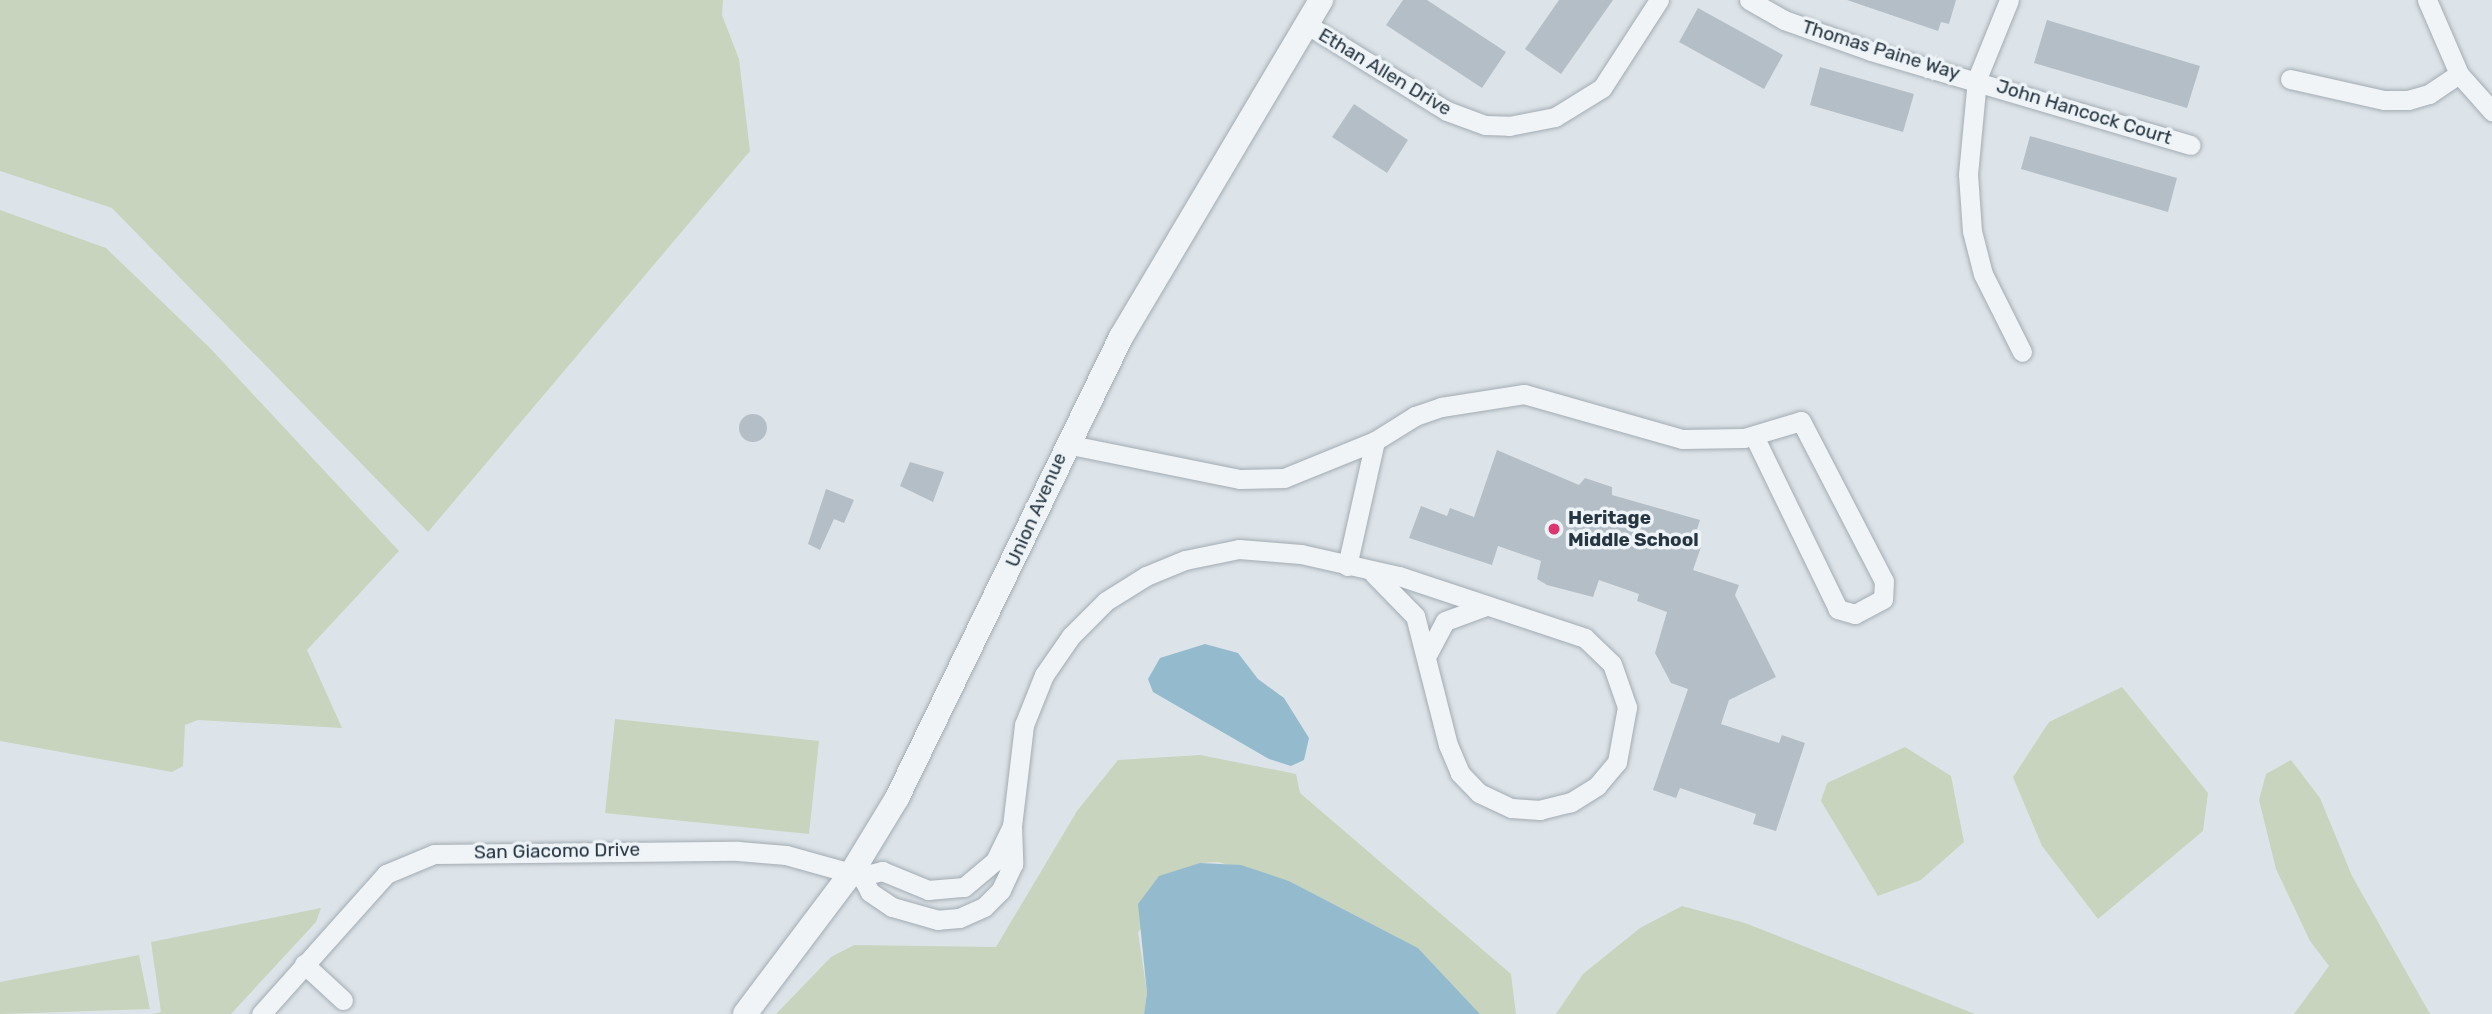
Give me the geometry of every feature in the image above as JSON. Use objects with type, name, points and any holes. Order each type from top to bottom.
[{"type":"street","name":"Union Avenue","points":[[745,1014],[856,874],[962,669],[1066,444],[1121,337],[1321,0]]},
{"type":"street","name":"Ethan Allen Drive","points":[[1306,24],[1447,111],[1485,125],[1509,126],[1555,117],[1602,88],[1659,0]]},
{"type":"street","name":"Thomas Paine Way","points":[[1749,0],[1784,20],[1871,51],[1977,79]]},
{"type":"street","points":[[2009,0],[1977,79],[1968,174],[1972,231],[1983,274],[2022,352]]},
{"type":"street","points":[[2427,0],[2459,74],[2492,111]]},
{"type":"street","points":[[2290,79],[2384,100],[2408,100],[2429,94],[2459,74]]},
{"type":"street","name":"John Hancock Court","points":[[1977,79],[2190,145]]},
{"type":"street","points":[[1066,444],[1240,479],[1284,478],[1375,441],[1415,416],[1506,394],[1555,400],[1682,439],[1754,436],[1793,422],[1807,426],[1884,581],[1884,599],[1855,614],[1838,609],[1754,436]]},
{"type":"street","points":[[1347,566],[1375,441]]},
{"type":"street","points":[[856,874],[870,892],[892,907],[938,920],[959,918],[984,907],[1001,890],[1013,864],[1012,825],[1017,753],[1033,697],[1056,655],[1106,601],[1165,567],[1239,549],[1266,548],[1374,574],[1399,576],[1585,638],[1612,664],[1628,707],[1626,734],[1617,762],[1597,786],[1571,802],[1540,810],[1511,808],[1479,793],[1460,773],[1448,745],[1428,653],[1415,616],[1374,574]]},
{"type":"street","points":[[1428,653],[1445,621],[1487,606]]},
{"type":"street","name":"San Giacomo Drive","points":[[261,1014],[387,874],[434,854],[738,851],[786,855],[856,874],[881,871],[928,890],[964,887],[995,861],[1012,825]]},
{"type":"street","points":[[304,964],[343,1000]]},
{"type":"green space","points":[[0,0],[723,0],[722,15],[739,59],[750,151],[428,532],[112,208],[0,171]]},
{"type":"green space","points":[[0,210],[106,248],[209,347],[399,551],[307,650],[342,728],[198,720],[185,725],[183,766],[172,772],[0,741]]},
{"type":"green space","points":[[2122,687],[2208,793],[2203,831],[2098,919],[2042,846],[2013,777],[2049,722]]},
{"type":"green space","points":[[615,719],[819,741],[809,834],[605,813]]},
{"type":"green space","points":[[1905,747],[1951,776],[1964,842],[1921,880],[1878,896],[1821,801],[1827,783]]},
{"type":"green space","points":[[1200,755],[1296,774],[1300,793],[1511,974],[1516,1014],[1480,1014],[1418,948],[1289,881],[1218,862],[1200,863],[1138,932],[1147,993],[1144,1014],[776,1014],[831,957],[854,945],[996,947],[1077,811],[1118,760]]},
{"type":"green space","points":[[2291,760],[2320,798],[2352,876],[2430,1014],[2294,1014],[2329,966],[2310,941],[2276,869],[2259,800],[2266,774]]},
{"type":"green space","points":[[1682,906],[1745,923],[1975,1014],[1556,1014],[1583,974],[1640,928]]},
{"type":"green space","points":[[321,908],[316,922],[231,1014],[154,1014],[161,1012],[151,942]]},
{"type":"green space","points":[[139,955],[150,1009],[0,1014],[0,982]]},
{"type":"water","points":[[1205,644],[1238,653],[1258,679],[1284,698],[1309,738],[1304,760],[1291,766],[1269,759],[1153,692],[1148,679],[1160,658]]},
{"type":"water","points":[[1200,863],[1241,865],[1289,881],[1418,948],[1480,1014],[1144,1014],[1147,993],[1138,904],[1159,876]]},
{"type":"building","points":[[1403,0],[1427,0],[1506,52],[1482,88],[1386,25]]},
{"type":"building","points":[[1559,0],[1613,0],[1561,74],[1525,49]]},
{"type":"building","points":[[1847,0],[1956,0],[1949,24],[1941,22],[1938,31]]},
{"type":"building","points":[[1698,8],[1783,55],[1764,89],[1679,42]]},
{"type":"building","points":[[2047,20],[2200,66],[2187,108],[2034,63]]},
{"type":"building","points":[[1820,67],[1914,94],[1903,132],[1810,105]]},
{"type":"building","points":[[1354,104],[1408,140],[1387,173],[1332,137]]},
{"type":"building","points":[[2030,136],[2177,178],[2168,212],[2021,169]]},
{"type":"building","points":[[753,414],[763,418],[767,428],[763,438],[753,442],[743,438],[739,428],[743,418]]},
{"type":"building","points":[[1497,450],[1579,485],[1585,478],[1612,487],[1612,495],[1700,520],[1692,544],[1701,547],[1693,570],[1739,585],[1735,595],[1776,677],[1729,700],[1721,724],[1779,743],[1782,735],[1805,743],[1776,831],[1753,824],[1756,814],[1680,788],[1676,798],[1653,790],[1688,689],[1671,683],[1655,653],[1667,612],[1637,601],[1639,594],[1599,580],[1593,597],[1547,585],[1537,579],[1541,561],[1498,546],[1492,565],[1409,538],[1421,506],[1447,516],[1450,508],[1474,517]]},
{"type":"building","points":[[910,462],[944,472],[933,502],[900,486]]},
{"type":"building","points":[[826,489],[854,500],[844,523],[834,519],[820,550],[808,544]]},
{"type":"place","name":"Heritage Middle School","points":[[1554,529]]}]
